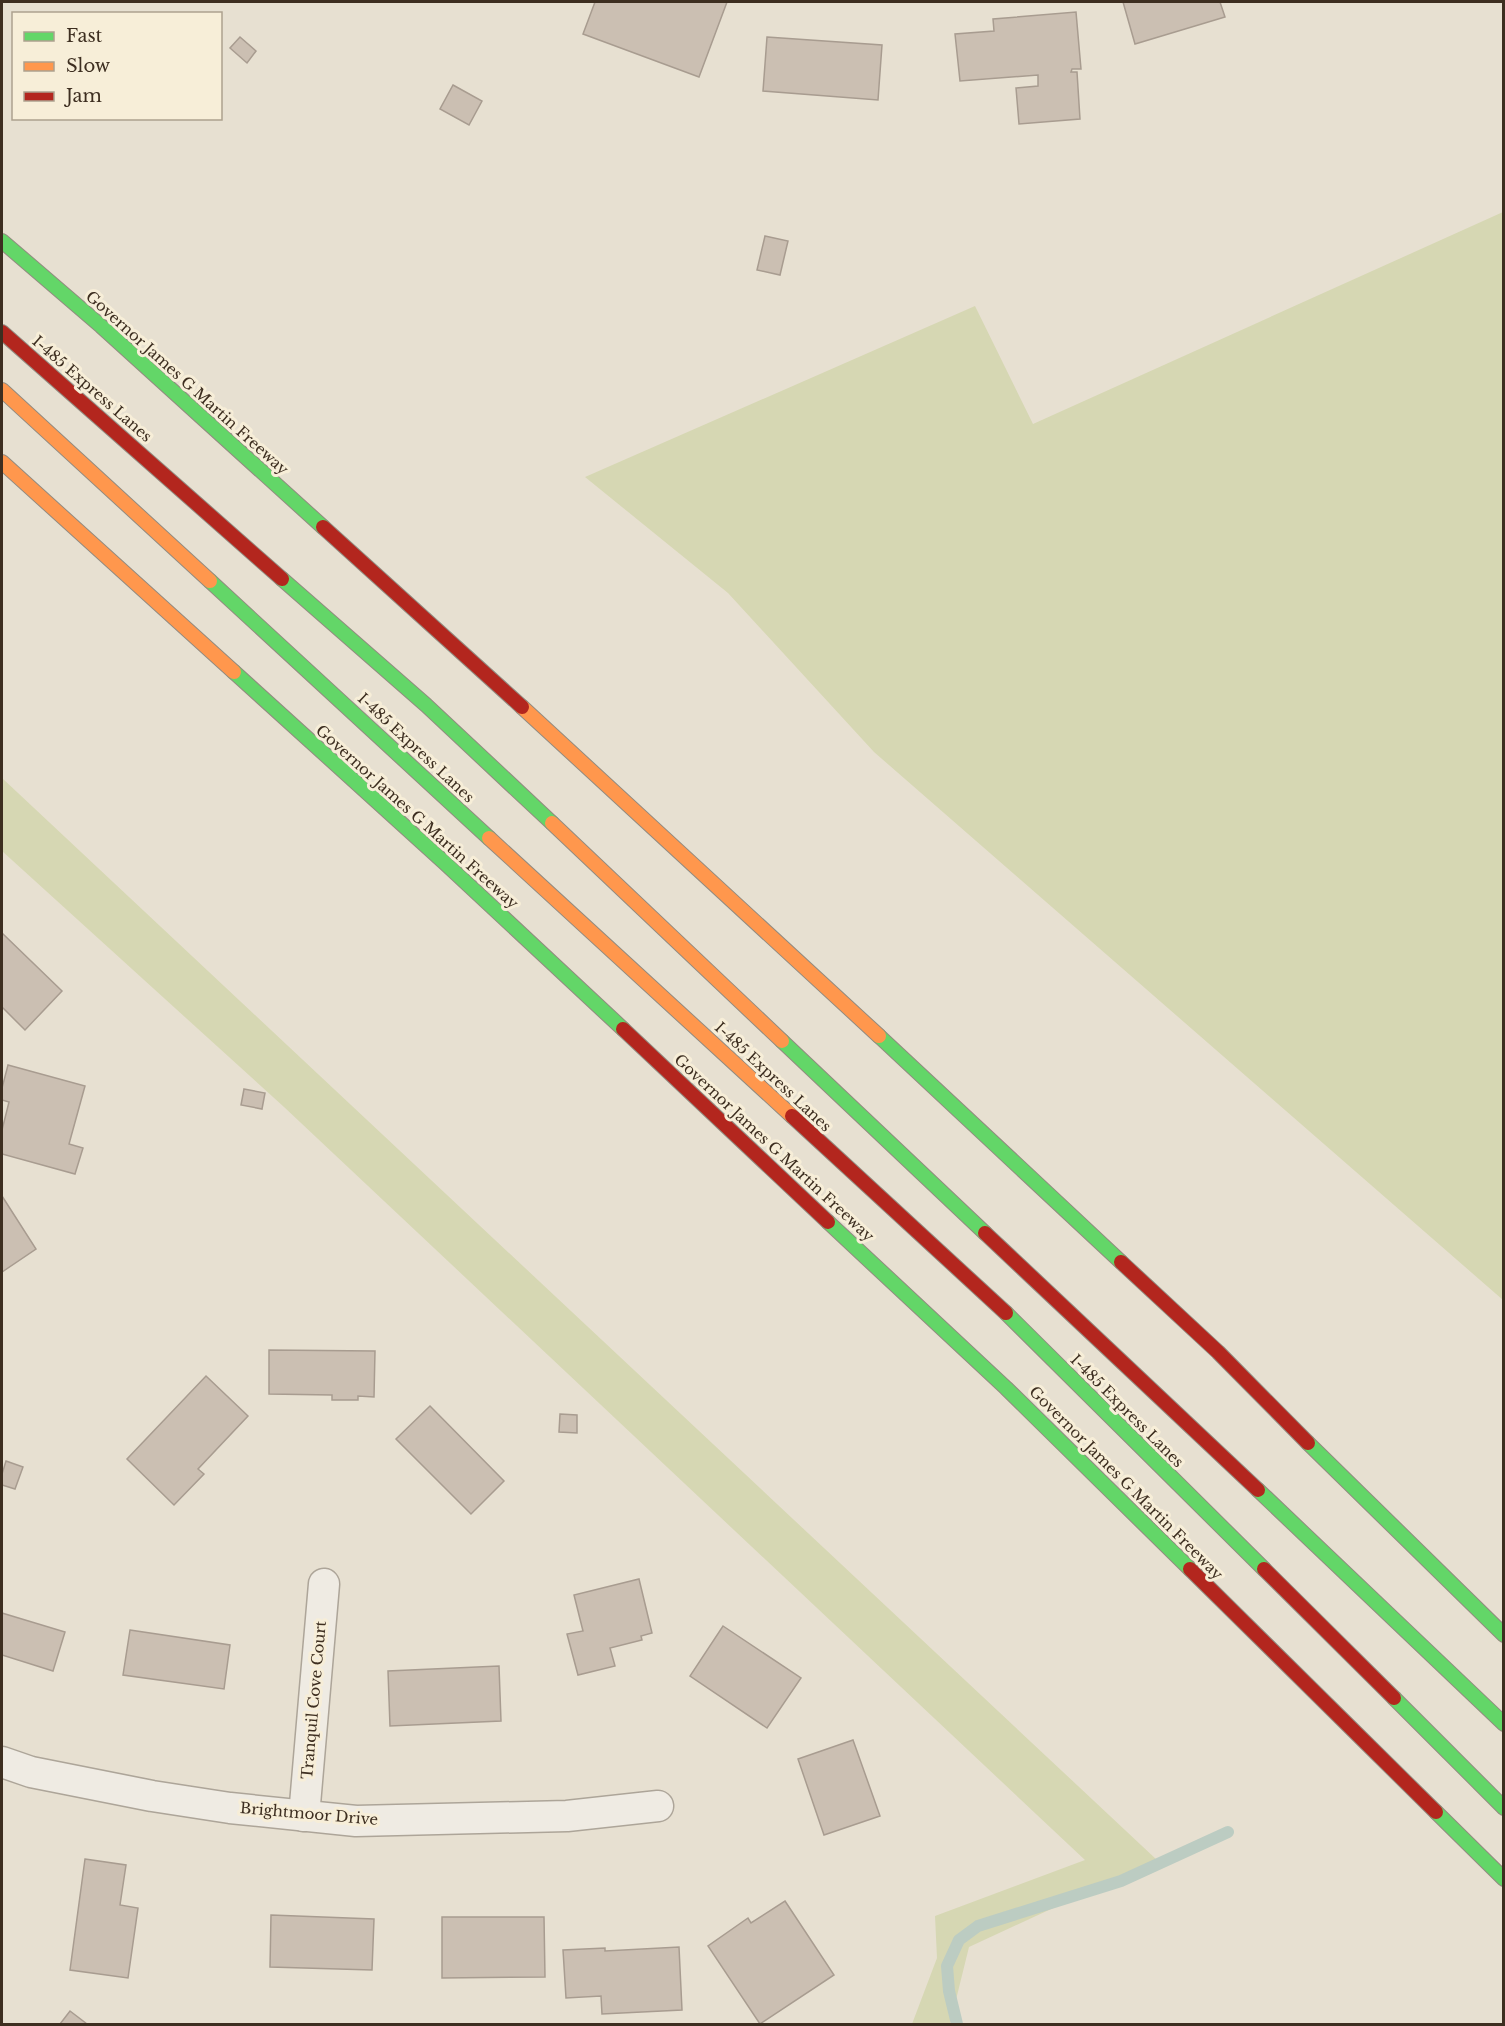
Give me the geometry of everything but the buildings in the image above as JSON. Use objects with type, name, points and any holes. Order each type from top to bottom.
[{"type":"highway","name":"Governor James G Martin Freeway","points":[[2,241],[101,326],[628,804],[1218,1352],[1372,1508],[1501,1630]]},
{"type":"highway","name":"I-485 Express Lanes","points":[[2,332],[426,705],[1503,1724]]},
{"type":"highway","name":"I-485 Express Lanes","points":[[2,390],[1000,1307],[1503,1808]]},
{"type":"highway","name":"Governor James G Martin Freeway","points":[[2,462],[445,863],[1006,1388],[1503,1879]]},
{"type":"street","name":"Tranquil Cove Court","points":[[304,1816],[324,1584]]},
{"type":"street","name":"Brightmoor Drive","points":[[2,1762],[31,1772],[152,1796],[230,1808],[356,1821],[567,1816],[658,1806]]},
{"type":"green space","points":[[1503,212],[1503,1300],[874,752],[728,593],[585,477],[975,306],[1033,424]]},
{"type":"green space","points":[[2,778],[1157,1860],[969,1947],[950,2024],[912,2024],[937,1958],[935,1916],[1085,1860],[284,1107],[2,851]]},
{"type":"waterway","points":[[957,2024],[949,1991],[947,1966],[959,1940],[978,1926],[1121,1881],[1228,1832]]},
{"type":"traffic: fast","points":[[2,241],[101,326],[323,527]]},
{"type":"traffic: fast","points":[[282,579],[426,705],[552,823]]},
{"type":"traffic: fast","points":[[210,581],[489,838]]},
{"type":"traffic: fast","points":[[234,672],[445,863],[623,1029]]},
{"type":"traffic: fast","points":[[879,1036],[1121,1262]]},
{"type":"traffic: fast","points":[[782,1041],[985,1233]]},
{"type":"traffic: fast","points":[[828,1222],[1006,1388],[1190,1569]]},
{"type":"traffic: fast","points":[[1006,1313],[1264,1569]]},
{"type":"traffic: fast","points":[[1308,1443],[1504,1635]]},
{"type":"traffic: fast","points":[[1258,1490],[1504,1724]]},
{"type":"traffic: fast","points":[[1394,1698],[1504,1808]]},
{"type":"traffic: fast","points":[[1436,1812],[1504,1879]]},
{"type":"traffic: slow","points":[[2,390],[210,581]]},
{"type":"traffic: slow","points":[[2,462],[234,672]]},
{"type":"traffic: slow","points":[[522,707],[879,1036]]},
{"type":"traffic: slow","points":[[552,823],[782,1041]]},
{"type":"traffic: slow","points":[[489,838],[792,1116]]},
{"type":"traffic: jam","points":[[2,332],[282,579]]},
{"type":"traffic: jam","points":[[323,527],[522,707]]},
{"type":"traffic: jam","points":[[623,1029],[828,1222]]},
{"type":"traffic: jam","points":[[792,1116],[1006,1313]]},
{"type":"traffic: jam","points":[[985,1233],[1258,1490]]},
{"type":"traffic: jam","points":[[1121,1262],[1218,1352],[1308,1443]]},
{"type":"traffic: jam","points":[[1190,1569],[1436,1812]]},
{"type":"traffic: jam","points":[[1264,1569],[1394,1698]]}]
